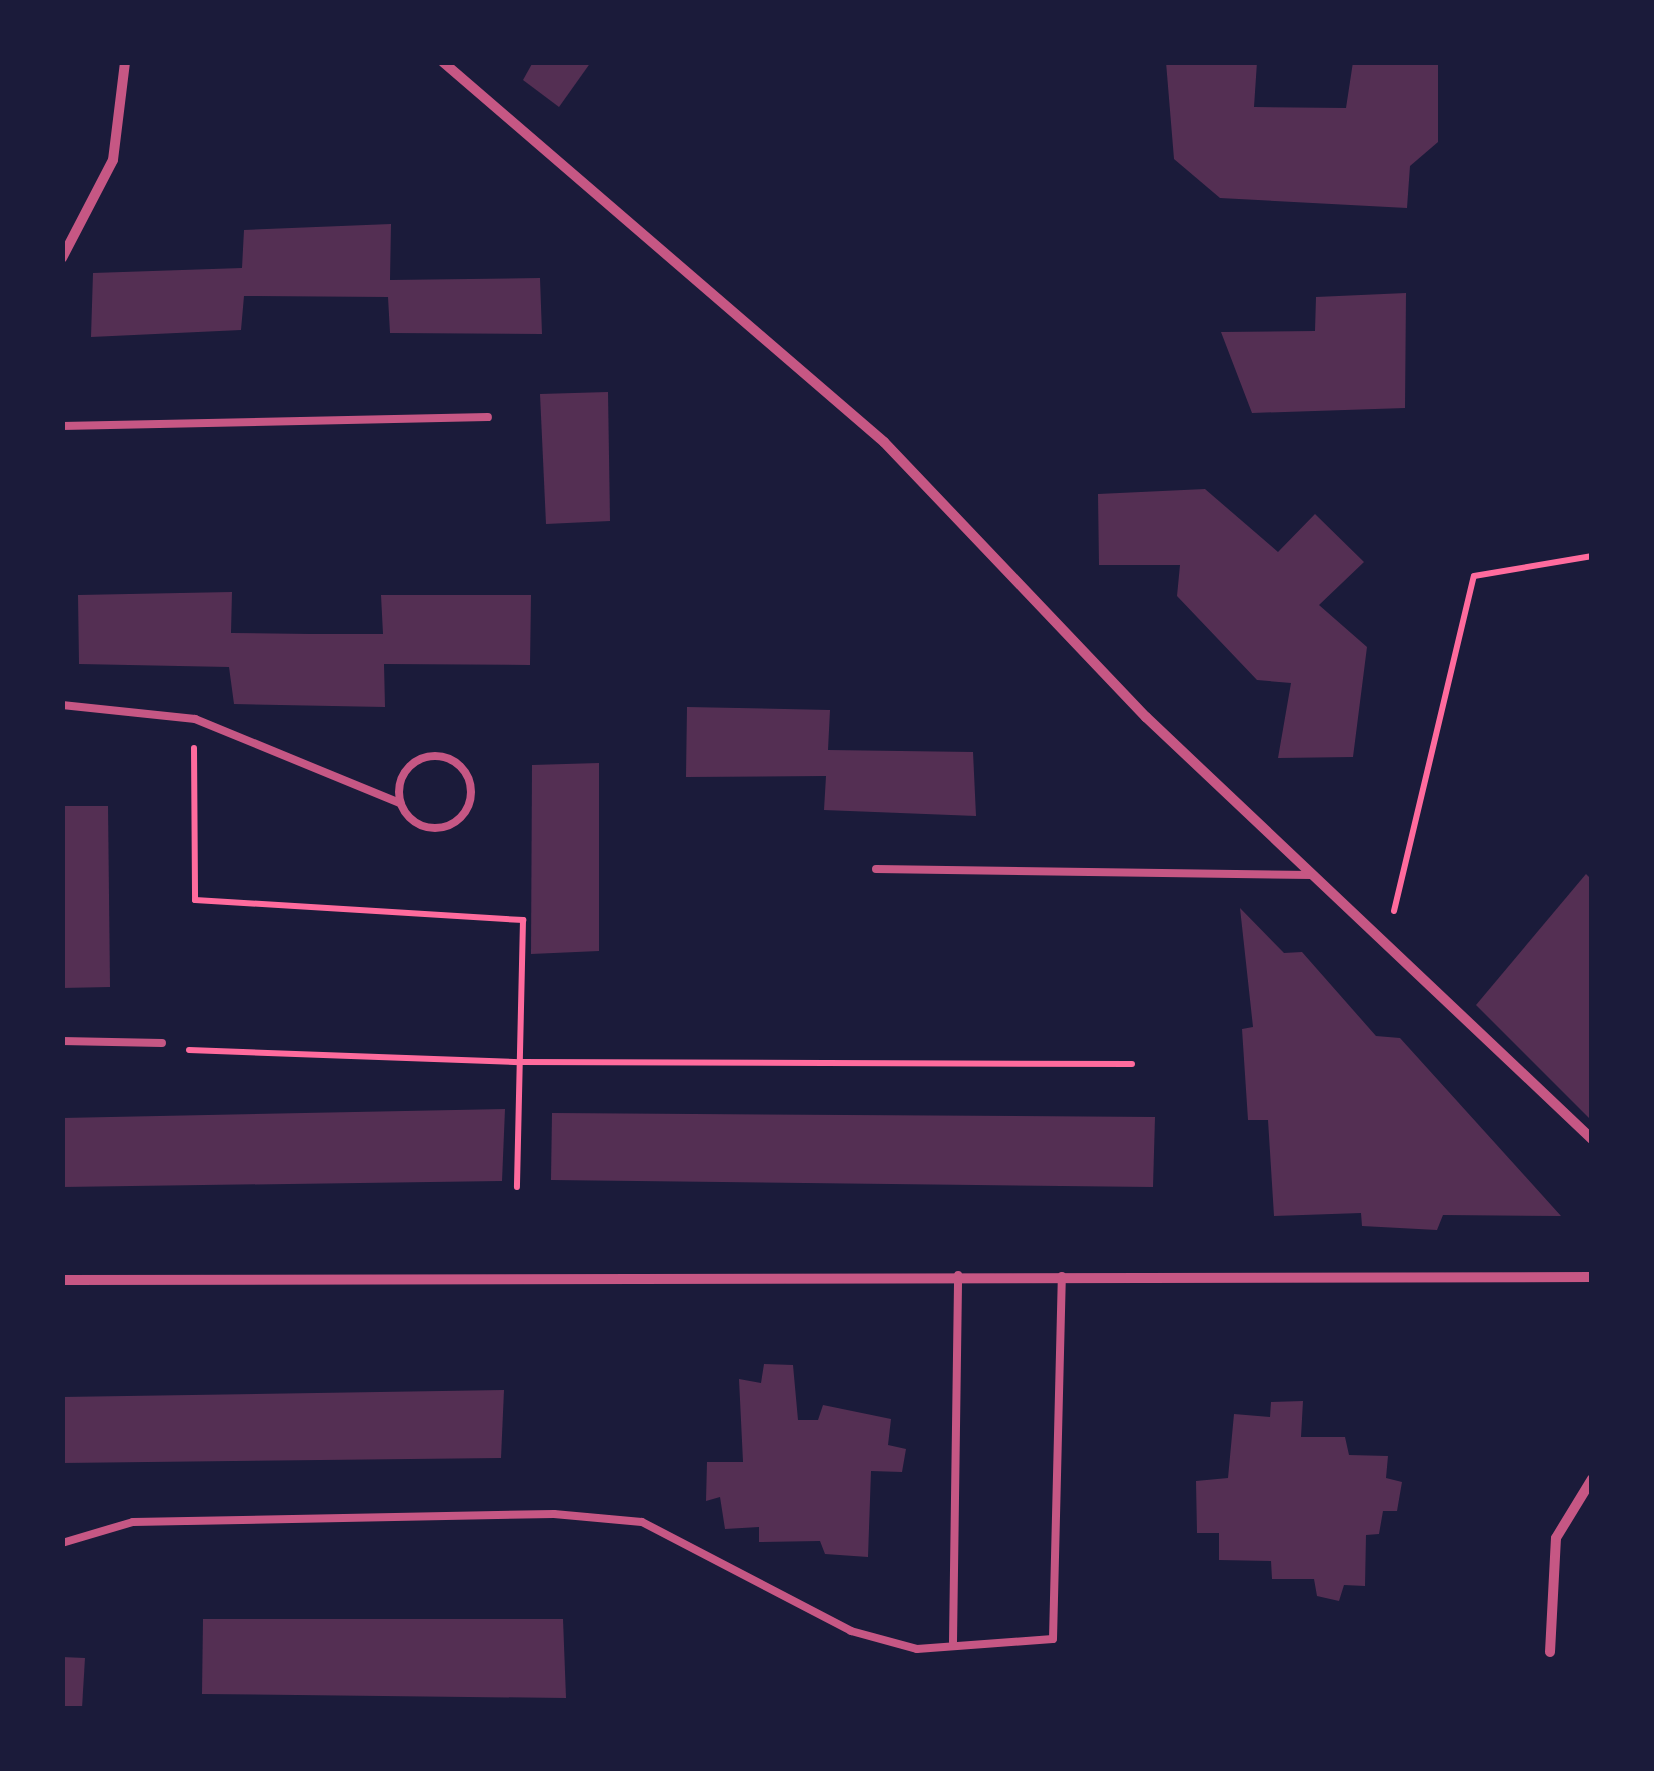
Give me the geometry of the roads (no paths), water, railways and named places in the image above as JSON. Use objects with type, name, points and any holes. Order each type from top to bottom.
[{"type":"street","points":[[62,258],[113,160],[126,62]]},
{"type":"street","points":[[444,62],[884,442],[1146,717],[1592,1140]]},
{"type":"street","points":[[62,1280],[958,1275],[1592,1277]]},
{"type":"street","points":[[1550,1652],[1556,1538],[1592,1479]]},
{"type":"lane","points":[[62,426],[488,417]]},
{"type":"lane","points":[[62,705],[195,719],[400,804],[427,828],[452,824],[469,804],[469,779],[453,760],[420,759],[402,777],[400,804]]},
{"type":"lane","points":[[876,869],[1314,875]]},
{"type":"lane","points":[[62,1041],[162,1042]]},
{"type":"lane","points":[[953,1642],[958,1275]]},
{"type":"lane","points":[[62,1543],[133,1522],[554,1514],[642,1522],[850,1631],[917,1648],[953,1642],[1054,1638],[1062,1276]]}]
